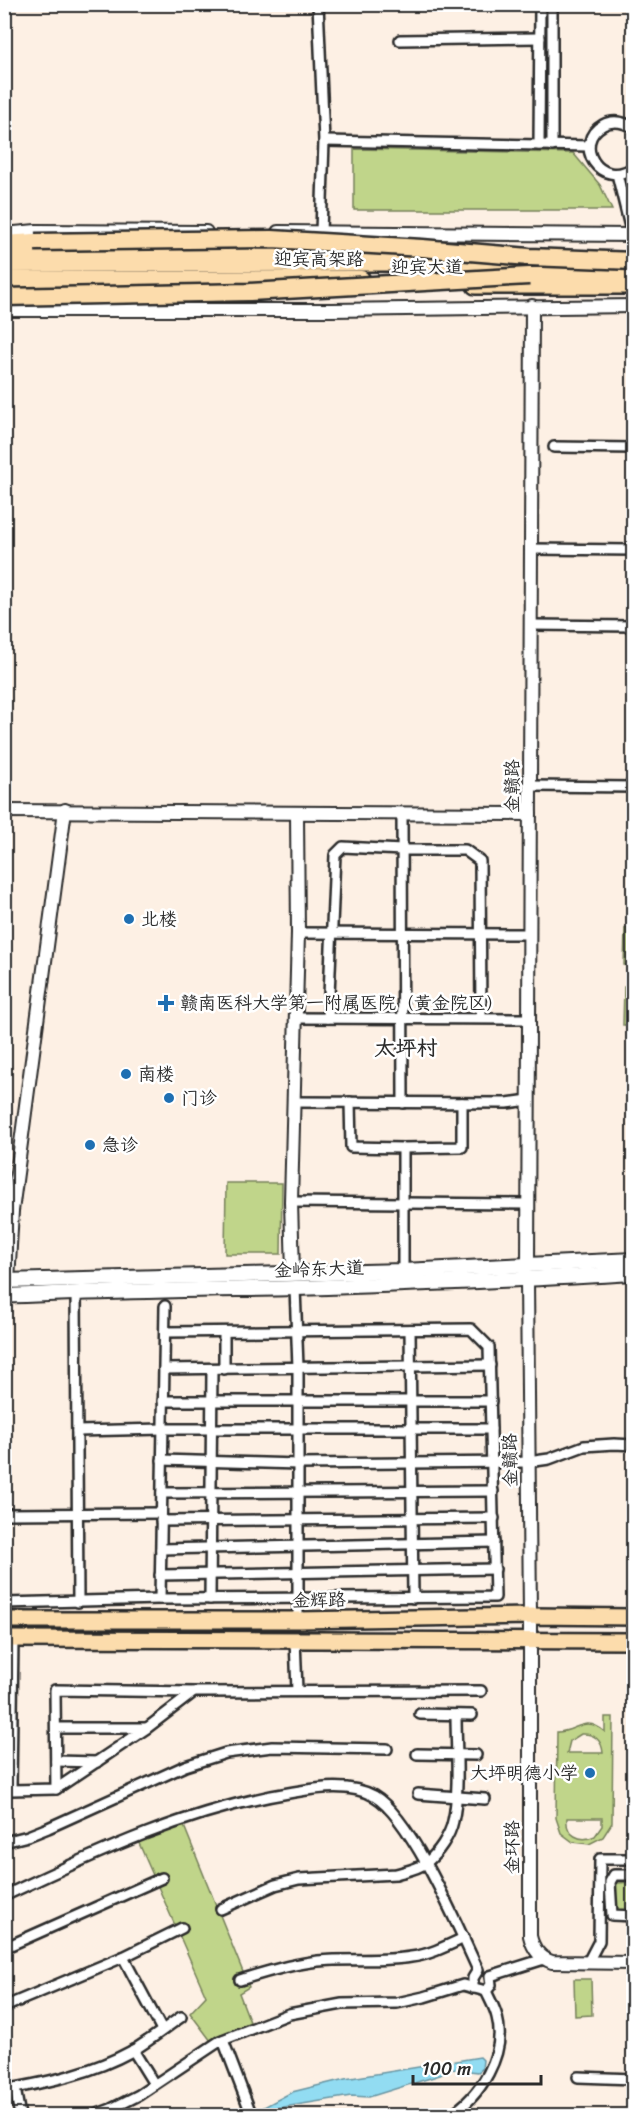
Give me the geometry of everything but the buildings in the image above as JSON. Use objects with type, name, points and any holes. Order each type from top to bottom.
[{"type":"highway","points":[[4,244],[272,239],[633,262]]},
{"type":"highway","name":"迎宾高架路","points":[[4,264],[633,262]]},
{"type":"highway","points":[[4,297],[250,292],[529,276]]},
{"type":"highway","name":"迎宾高架路","points":[[4,280],[633,276]]},
{"type":"main road","name":"迎宾大道","points":[[4,253],[633,255]]},
{"type":"main road","name":"迎宾大道","points":[[4,288],[633,286]]},
{"type":"main road","name":"金岭东大道","points":[[4,1296],[76,1292],[295,1288],[527,1273],[633,1260]]},
{"type":"main road","name":"金岭东大道","points":[[6,1281],[403,1271],[633,1273]]},
{"type":"main road","name":"金辉路","points":[[4,1620],[633,1617]]},
{"type":"main road","points":[[9,1639],[633,1641]]},
{"type":"street","points":[[318,4],[324,141],[321,232]]},
{"type":"street","points":[[539,145],[540,4]]},
{"type":"street","points":[[552,4],[552,146]]},
{"type":"street","points":[[400,40],[540,38]]},
{"type":"street","points":[[633,128],[615,121],[606,123],[597,128],[589,146],[594,163],[608,173],[617,174],[633,167]]},
{"type":"street","points":[[324,141],[589,146]]},
{"type":"street","points":[[4,234],[36,231],[633,235],[617,174]]},
{"type":"street","name":"金赣路","points":[[530,1640],[527,1273],[532,306]]},
{"type":"street","points":[[4,310],[332,310],[633,306]]},
{"type":"street","points":[[554,447],[633,448]]},
{"type":"street","points":[[531,549],[633,550]]},
{"type":"street","points":[[531,625],[633,626]]},
{"type":"street","points":[[530,786],[633,787]]},
{"type":"street","points":[[6,1281],[12,1211],[65,810]]},
{"type":"street","points":[[4,811],[530,814]]},
{"type":"street","points":[[402,813],[403,1102]]},
{"type":"street","points":[[293,1273],[291,1202],[297,933],[297,814]]},
{"type":"street","points":[[328,1018],[335,855],[343,847],[465,850],[480,861],[481,1018]]},
{"type":"street","points":[[297,933],[530,934]]},
{"type":"street","points":[[295,1018],[529,1019]]},
{"type":"street","points":[[293,1102],[462,1103],[529,1100]]},
{"type":"street","points":[[350,1102],[351,1147],[403,1148],[462,1147],[462,1103]]},
{"type":"street","points":[[403,1148],[403,1271]]},
{"type":"street","points":[[291,1202],[528,1204]]},
{"type":"street","points":[[295,1288],[298,1367],[300,1598],[298,1620]]},
{"type":"street","points":[[76,1292],[78,1602]]},
{"type":"street","points":[[160,1599],[165,1306]]},
{"type":"street","points":[[4,1603],[160,1599],[495,1597],[489,1347],[471,1329],[165,1332]]},
{"type":"street","points":[[410,1330],[413,1598]]},
{"type":"street","points":[[224,1332],[224,1369]]},
{"type":"street","points":[[164,1369],[490,1365]]},
{"type":"street","points":[[210,1599],[212,1369]]},
{"type":"street","points":[[163,1401],[491,1401]]},
{"type":"street","points":[[77,1431],[491,1429]]},
{"type":"street","points":[[162,1460],[298,1464],[528,1462],[549,1458],[584,1446],[633,1445]]},
{"type":"street","points":[[162,1493],[493,1491]]},
{"type":"street","points":[[4,1514],[77,1513],[211,1521],[494,1518]]},
{"type":"street","points":[[161,1549],[494,1542]]},
{"type":"street","points":[[160,1575],[495,1569]]},
{"type":"street","points":[[9,1639],[11,1790],[56,1789],[147,1728],[194,1692]]},
{"type":"street","points":[[295,1639],[297,1691]]},
{"type":"street","name":"金环路","points":[[530,1640],[530,1936],[532,1944],[544,1959]]},
{"type":"street","points":[[56,1789],[55,1690],[481,1691]]},
{"type":"street","points":[[420,1714],[472,1714]]},
{"type":"street","points":[[222,1909],[269,1887],[298,1879],[396,1874],[425,1864],[447,1838],[453,1821],[456,1797],[456,1715]]},
{"type":"street","points":[[56,1728],[147,1728]]},
{"type":"street","points":[[4,1842],[48,1828],[184,1767],[226,1754],[272,1747],[387,1749]]},
{"type":"street","points":[[417,1754],[476,1755]]},
{"type":"street","points":[[56,1761],[97,1762]]},
{"type":"street","points":[[4,1882],[8,1894],[94,1854],[162,1827],[261,1797],[340,1787],[376,1797],[393,1814],[442,1893],[478,1970]]},
{"type":"street","points":[[418,1794],[486,1799]]},
{"type":"street","points":[[588,1962],[599,1941],[600,1859],[633,1859]]},
{"type":"street","points":[[633,1875],[614,1875],[610,1882],[612,1915],[633,1916]]},
{"type":"street","points":[[4,1948],[162,1878]]},
{"type":"street","points":[[4,2007],[123,1957],[182,1928]]},
{"type":"street","points":[[240,1980],[288,1966],[316,1961],[387,1960],[413,1957],[432,1952],[464,1938]]},
{"type":"street","points":[[123,1957],[162,2030]]},
{"type":"street","points":[[490,1976],[544,1959],[552,1962],[633,1963]]},
{"type":"street","points":[[478,1970],[483,1969],[490,1976],[491,1985],[486,1991]]},
{"type":"street","points":[[473,1988],[473,1978],[478,1970]]},
{"type":"street","points":[[92,2115],[130,2100],[223,2040],[289,2014],[342,2004],[397,2003],[463,1985],[486,1991]]},
{"type":"street","points":[[449,2115],[468,2102],[489,2074],[494,2062],[498,2044],[498,2018],[486,1991]]},
{"type":"street","points":[[4,2090],[75,2075],[133,2050],[181,2017]]},
{"type":"street","points":[[223,2040],[252,2115]]},
{"type":"street","points":[[133,2050],[154,2084]]},
{"type":"street","points":[[578,2077],[633,2079]]},
{"type":"street","points":[[15,2088],[20,2115]]},
{"type":"green space","points":[[354,149],[573,153],[600,185],[612,210],[354,210]]},
{"type":"green space","points":[[625,928],[633,928],[633,965],[624,965]]},
{"type":"green space","points":[[624,987],[633,987],[633,1025],[623,1025]]},
{"type":"green space","points":[[226,1183],[282,1183],[281,1254],[225,1254]]},
{"type":"green space","points":[[605,1717],[613,1717],[612,1823],[603,1837],[589,1844],[573,1842],[561,1833],[556,1818],[557,1732],[591,1724],[605,1732]],"holes":[[[581,1734],[596,1738],[601,1744],[603,1753],[567,1753],[570,1741]],[[567,1818],[602,1818],[602,1826],[595,1836],[579,1838],[568,1829]]]},
{"type":"green space","points":[[184,1826],[249,1987],[239,1993],[250,2022],[211,2041],[190,2013],[206,1996],[138,1841]]},
{"type":"green space","points":[[633,1882],[633,1911],[614,1911],[614,1888],[618,1883]]},
{"type":"green space","points":[[574,1979],[591,1979],[592,2015],[575,2016]]},
{"type":"water","points":[[480,2057],[483,2060],[482,2069],[478,2072],[452,2069],[440,2075],[369,2097],[351,2096],[278,2108],[265,2115],[247,2116],[292,2092],[345,2079]]},
{"type":"place","name":"北楼","points":[[129,919]]},
{"type":"place","name":"赣南医科大学第一附属医院（黄金院区）","points":[[166,1003]]},
{"type":"place","name":"南楼","points":[[126,1074]]},
{"type":"place","name":"门诊","points":[[169,1098]]},
{"type":"place","name":"急诊","points":[[90,1145]]},
{"type":"place","name":"大坪明德小学","points":[[590,1773]]},
{"type":"district","name":"太坪村","points":[[406,1048]]}]
